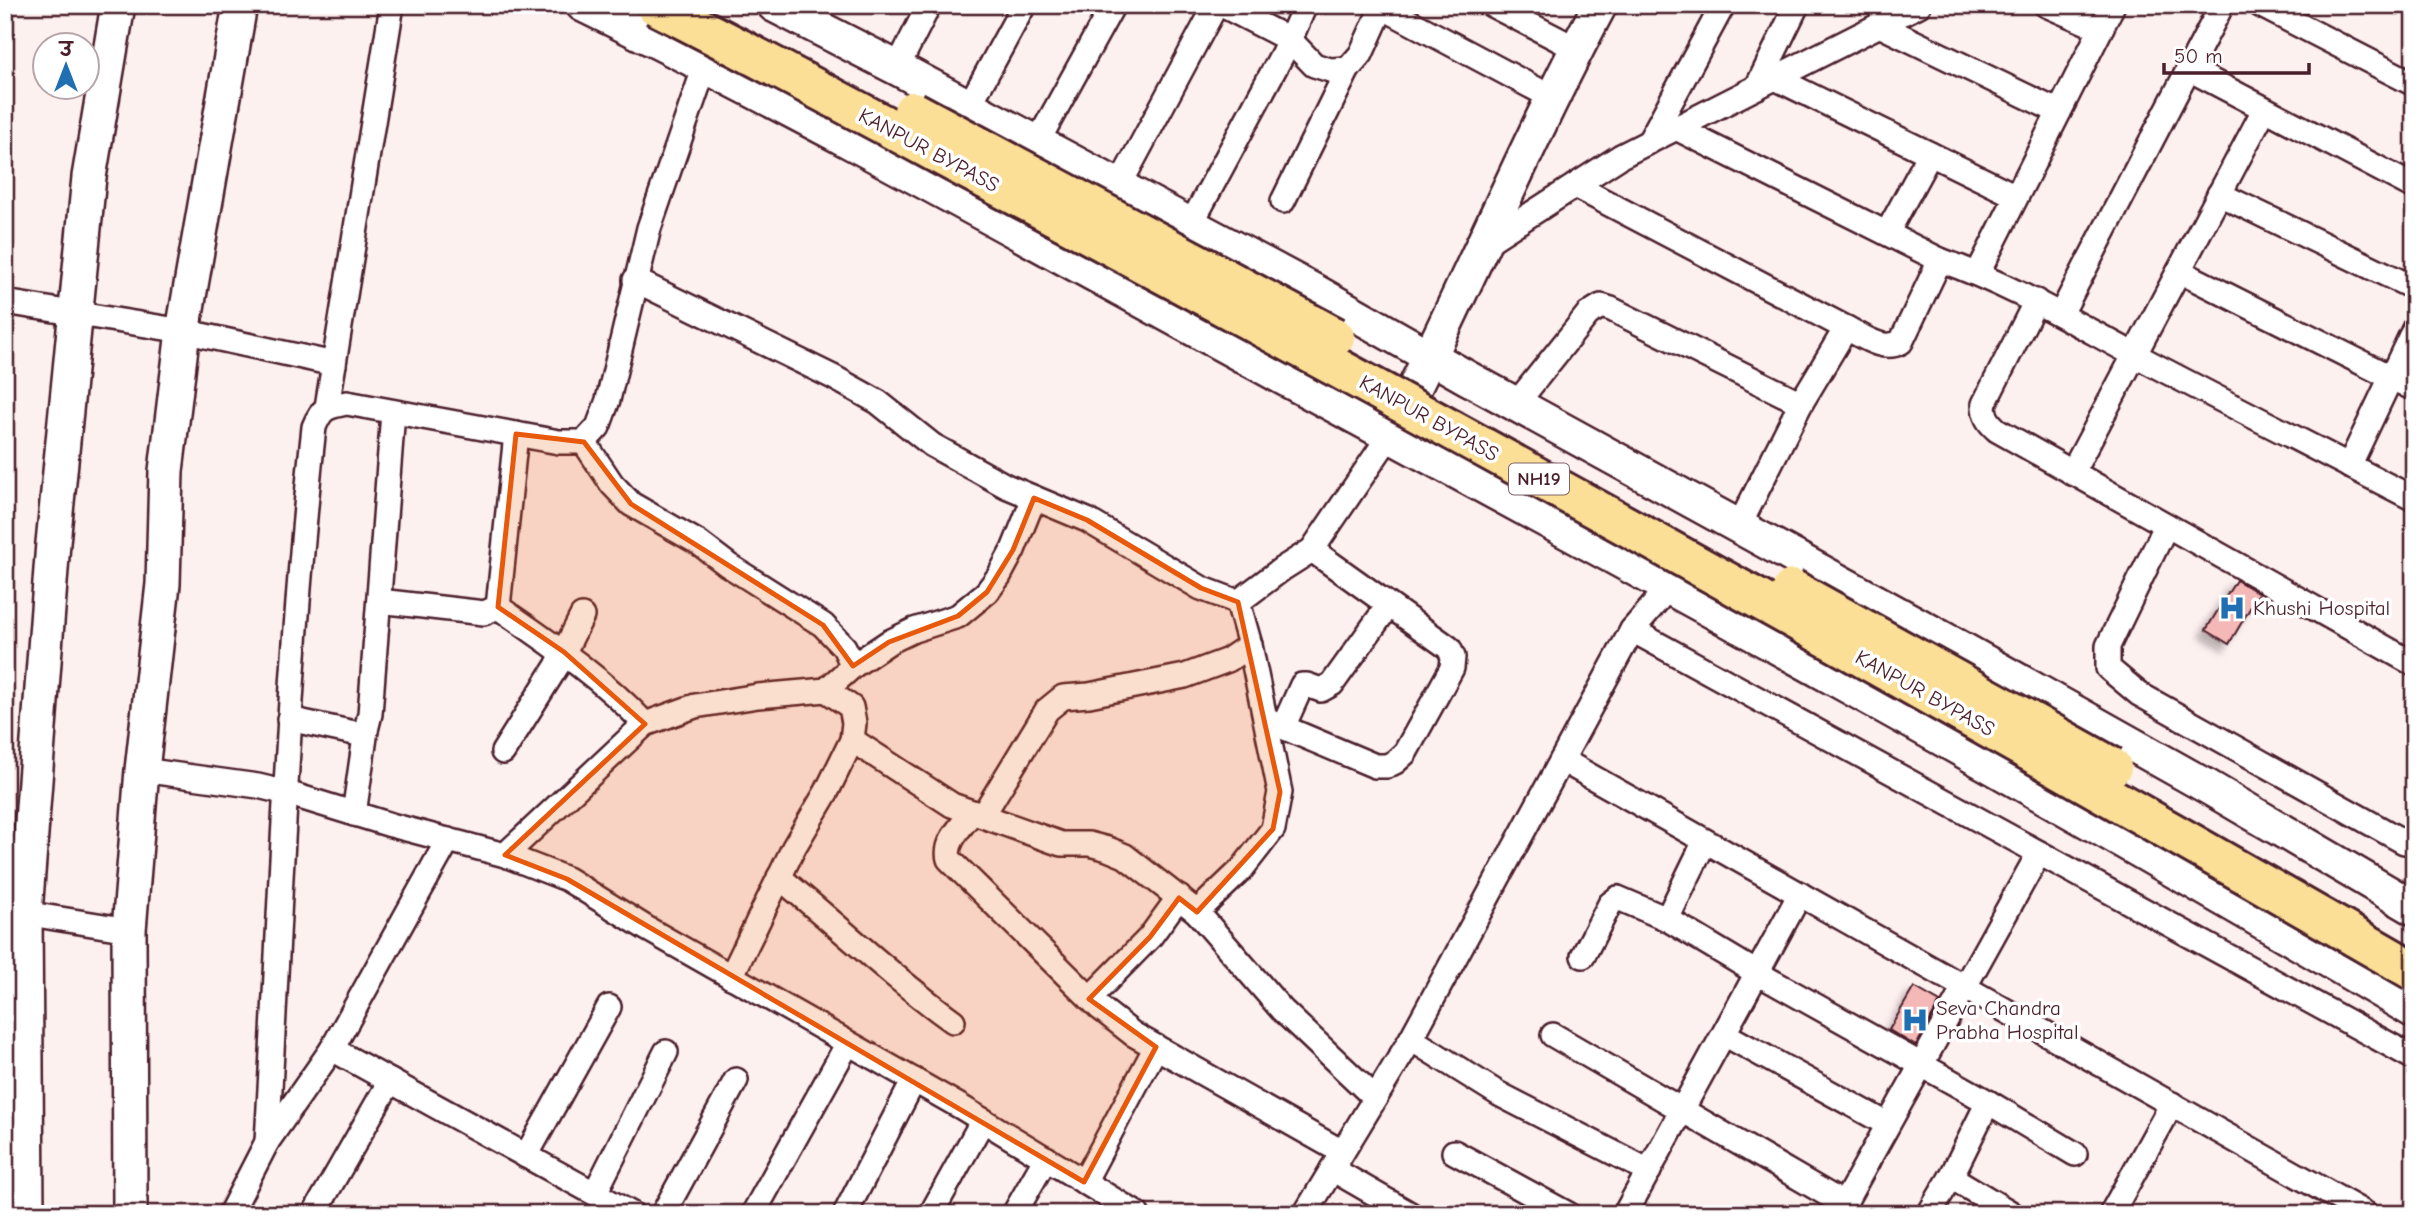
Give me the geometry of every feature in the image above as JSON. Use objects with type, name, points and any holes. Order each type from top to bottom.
[{"type":"highway","name":"KANPUR BYPASS","points":[[655,5],[1494,453],[2097,789],[2414,971]]},
{"type":"highway","name":"KANPUR BYPASS","points":[[713,5],[1231,279],[2055,734],[2414,941]]},
{"type":"main road","points":[[27,1214],[16,1056],[15,911],[89,177],[118,5]]},
{"type":"main road","points":[[130,1214],[129,930],[142,770],[163,584],[166,471],[183,331],[240,5]]},
{"type":"main road","points":[[583,5],[705,66],[1670,586],[2191,879],[2414,1011]]},
{"type":"main road","points":[[1390,435],[1600,5]]},
{"type":"main road","points":[[781,7],[1318,293],[2173,768],[2414,908]]},
{"type":"street","points":[[327,407],[392,5]]},
{"type":"street","points":[[897,68],[929,5]]},
{"type":"street","points":[[968,108],[1024,5]]},
{"type":"street","points":[[1037,143],[1113,5]]},
{"type":"street","points":[[1118,188],[1216,5]]},
{"type":"street","points":[[1222,5],[1290,40],[1314,65],[1330,70],[1348,69]]},
{"type":"street","points":[[1189,226],[1290,40],[1305,5]]},
{"type":"street","points":[[1492,5],[1577,49]]},
{"type":"street","points":[[1649,142],[1723,5]]},
{"type":"street","points":[[1766,83],[1797,5]]},
{"type":"street","points":[[1483,245],[1621,156],[1766,83],[1884,15],[1919,5]]},
{"type":"street","points":[[2046,5],[2101,29]]},
{"type":"street","points":[[1978,273],[2113,5]]},
{"type":"street","points":[[2061,314],[2222,5]]},
{"type":"street","points":[[2260,5],[2414,84]]},
{"type":"street","points":[[1283,201],[1348,69],[1361,54],[1382,6],[1553,98]]},
{"type":"street","points":[[1884,15],[2059,112]]},
{"type":"street","points":[[267,1142],[300,561],[314,427],[319,414],[327,407],[347,403],[559,442],[584,442],[598,427],[608,400],[649,228],[705,66]]},
{"type":"street","points":[[2189,69],[2414,187]]},
{"type":"street","points":[[1766,83],[1930,154],[2016,196]]},
{"type":"street","points":[[2072,473],[2264,110]]},
{"type":"street","points":[[1676,128],[1940,260],[1978,273],[2036,301],[2414,499]]},
{"type":"street","points":[[1887,233],[1930,154]]},
{"type":"street","points":[[1575,186],[1882,345],[1893,346],[1901,342],[1940,260]]},
{"type":"street","points":[[2219,194],[2414,288]]},
{"type":"street","points":[[2179,271],[2414,390]]},
{"type":"street","points":[[635,280],[833,377],[878,402],[932,445],[1006,486],[1087,520],[1201,588],[1238,602]]},
{"type":"street","points":[[2036,301],[1984,404],[1988,422],[1997,430],[2072,473],[2414,664]]},
{"type":"street","points":[[5,302],[183,331],[334,365]]},
{"type":"street","points":[[1516,404],[1588,314],[1601,306],[1801,402]]},
{"type":"street","points":[[1739,526],[1801,402],[1846,328]]},
{"type":"street","points":[[2349,466],[2414,329]]},
{"type":"street","points":[[354,814],[370,714],[393,412]]},
{"type":"street","points":[[498,607],[516,434]]},
{"type":"street","points":[[1238,602],[1312,550],[1390,435]]},
{"type":"street","points":[[584,442],[612,484],[631,504],[699,543],[728,565],[823,625],[844,647],[853,666]]},
{"type":"street","points":[[505,855],[645,724],[695,706],[758,696],[826,690],[853,666],[889,642],[914,630],[958,616],[987,592],[1013,550],[1034,498]]},
{"type":"street","points":[[2166,526],[2108,646],[2108,668],[2139,694],[2404,842]]},
{"type":"street","points":[[1275,724],[1375,766],[1387,765],[1405,753],[1452,668],[1453,657],[1449,648],[1312,550]]},
{"type":"street","points":[[1305,1214],[1411,1039],[1632,630],[1670,586]]},
{"type":"street","points":[[379,601],[484,613],[498,607]]},
{"type":"street","points":[[1090,998],[1150,937],[1188,904],[1241,870],[1273,829],[1280,792],[1275,724],[1238,602]]},
{"type":"street","points":[[1275,724],[1302,685],[1321,690],[1332,684],[1388,606]]},
{"type":"street","points":[[498,607],[564,652],[626,704],[645,724]]},
{"type":"street","points":[[503,752],[564,652],[582,616]]},
{"type":"street","points":[[1632,630],[2414,1058]]},
{"type":"street","points":[[1251,645],[1228,660],[1185,676],[1089,695],[1063,697],[1047,710],[977,814],[949,845],[947,853],[949,859],[1090,998],[1133,1034],[1337,1161],[1410,1214]]},
{"type":"street","points":[[731,977],[779,877],[852,740],[854,723],[851,706],[826,690]]},
{"type":"street","points":[[289,719],[359,734],[366,730]]},
{"type":"street","points":[[852,740],[952,804],[1061,845],[1089,845],[1125,856],[1188,904],[1282,1010],[1375,1098]]},
{"type":"street","points":[[1562,760],[2366,1214]]},
{"type":"street","points":[[142,770],[258,786],[287,793],[505,855],[567,879],[646,928],[983,1120],[1137,1214]]},
{"type":"street","points":[[230,1214],[267,1142],[332,1049],[448,840]]},
{"type":"street","points":[[1667,919],[1705,841]]},
{"type":"street","points":[[1553,1035],[1848,1210],[1887,1124],[1966,988],[2039,853]]},
{"type":"street","points":[[779,877],[848,933],[880,965],[953,1021]]},
{"type":"street","points":[[1625,1214],[1800,894]]},
{"type":"street","points":[[1583,956],[1610,904],[1623,898],[1667,919],[2075,1154]]},
{"type":"street","points":[[15,911],[129,930]]},
{"type":"street","points":[[526,1156],[609,1007]]},
{"type":"street","points":[[1724,1034],[1887,1124]]},
{"type":"street","points":[[1411,1039],[1499,1094],[1649,1171]]},
{"type":"street","points":[[753,1214],[848,1043]]},
{"type":"street","points":[[1084,1182],[1156,1047]]},
{"type":"street","points":[[332,1049],[632,1214]]},
{"type":"street","points":[[595,1193],[666,1052]]},
{"type":"street","points":[[663,1214],[736,1080]]},
{"type":"street","points":[[845,1214],[914,1080]]},
{"type":"street","points":[[314,1214],[390,1081]]},
{"type":"street","points":[[1929,1214],[1951,1177],[1988,1102]]},
{"type":"street","points":[[2111,1214],[2172,1104]]},
{"type":"street","points":[[931,1214],[983,1120]]},
{"type":"street","points":[[1454,1152],[1568,1214]]},
{"type":"street","points":[[1014,1214],[1046,1158]]},
{"type":"street","points":[[1951,1177],[2011,1213]]},
{"type":"highlighted area","points":[[516,434],[584,442],[631,504],[823,625],[853,666],[889,642],[958,616],[987,592],[1013,550],[1034,498],[1087,520],[1201,588],[1238,602],[1280,792],[1273,829],[1197,912],[1179,898],[1150,937],[1089,999],[1156,1047],[1084,1182],[567,879],[505,855],[645,724],[564,652],[498,607]]},
{"type":"building","points":[[2236,580],[2259,593],[2229,644],[2206,630]]},
{"type":"building","points":[[1914,987],[1940,1002],[1916,1046],[1889,1030]]},
{"type":"place","name":"Khushi Hospital","points":[[2232,608]]},
{"type":"place","name":"Seva Chandra Prabha Hospital","points":[[1915,1020]]}]
